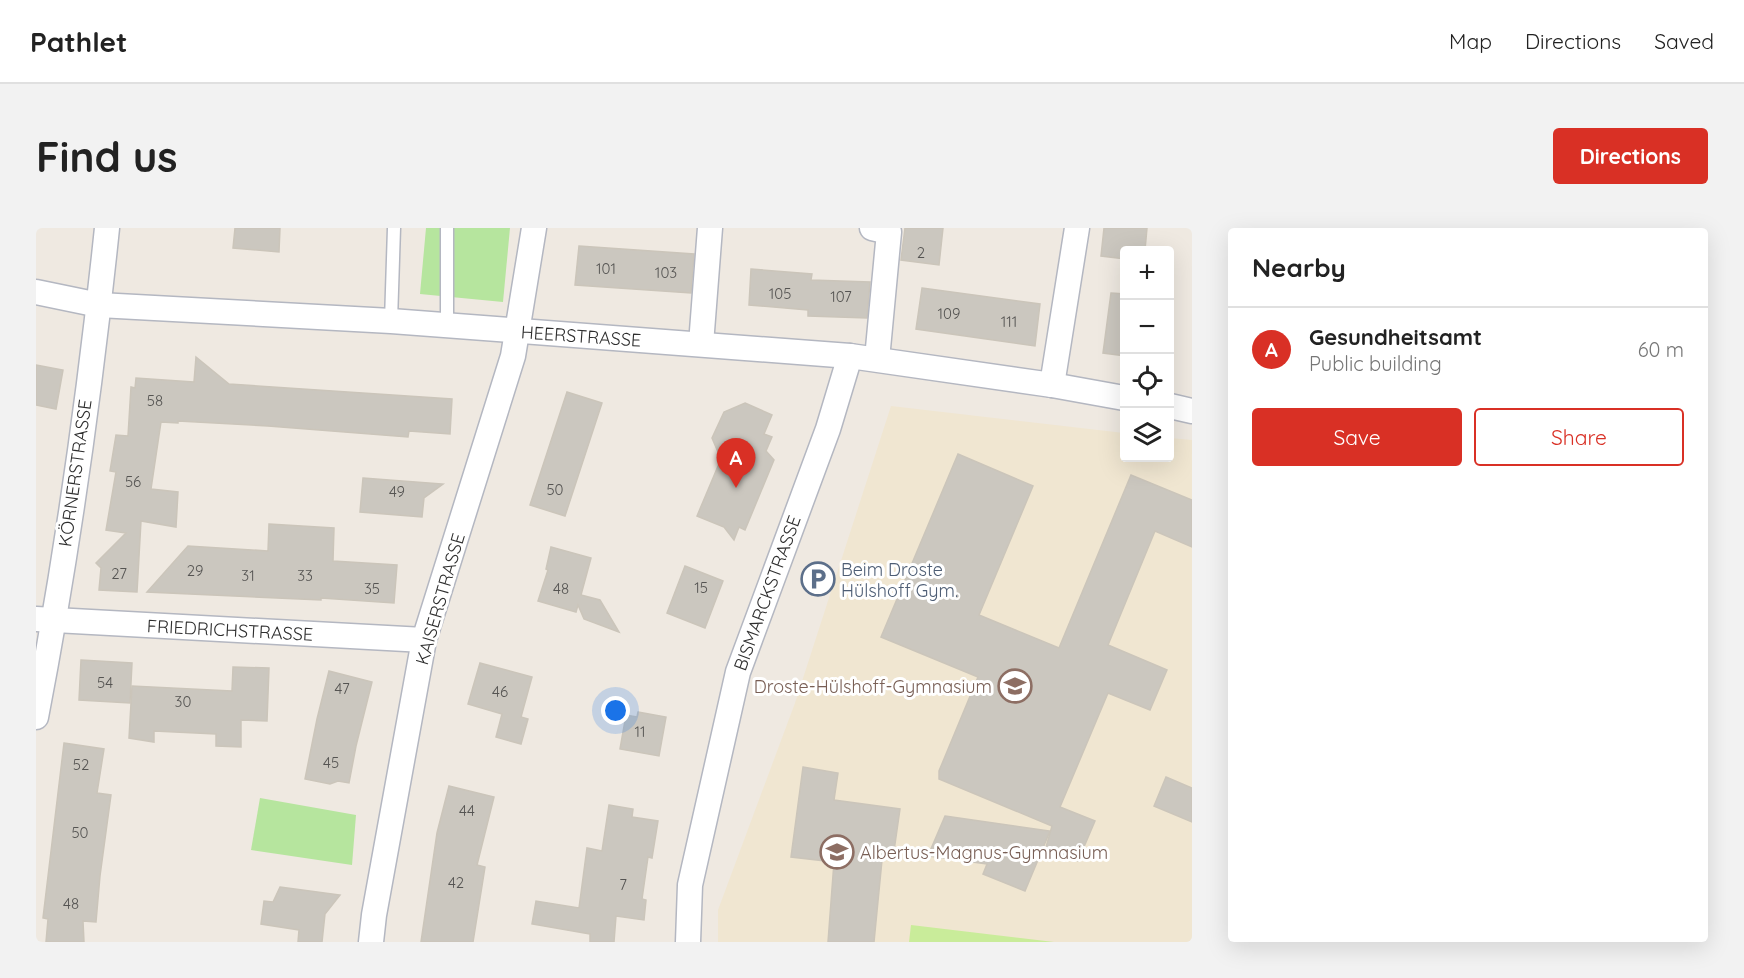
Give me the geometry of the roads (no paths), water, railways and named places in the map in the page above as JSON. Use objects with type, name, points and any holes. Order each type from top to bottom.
[{"type":"street","name":"KÖRNERSTRASSE","points":[[36,717],[45,620],[99,305],[107,228]]},
{"type":"street","name":"KAISERSTRASSE","points":[[371,942],[424,640],[518,332],[534,228]]},
{"type":"street","points":[[701,344],[710,228]]},
{"type":"street","points":[[872,228],[889,232],[877,359]]},
{"type":"street","points":[[1052,384],[1077,228]]},
{"type":"street","name":"HEERSTRASSE","points":[[36,292],[99,305],[391,321],[850,356],[1052,384],[1120,397]]},
{"type":"street","name":"BISMARCKSTRASSE","points":[[688,942],[690,885],[738,672],[828,429],[850,356]]},
{"type":"street","points":[[1174,407],[1192,411]]},
{"type":"street","name":"FRIEDRICHSTRASSE","points":[[45,620],[424,640]]},
{"type":"lane","points":[[391,321],[394,228]]},
{"type":"lane","points":[[447,228],[447,325]]},
{"type":"place","name":"Gesundheitsamt","points":[[736,488]]},
{"type":"place","name":"Beim Droste Hülshoff Gym.","points":[[818,579]]},
{"type":"place","name":"Droste-Hülshoff-Gymnasium","points":[[1015,686]]},
{"type":"place","name":"Albertus-Magnus-Gymnasium","points":[[837,852]]}]
